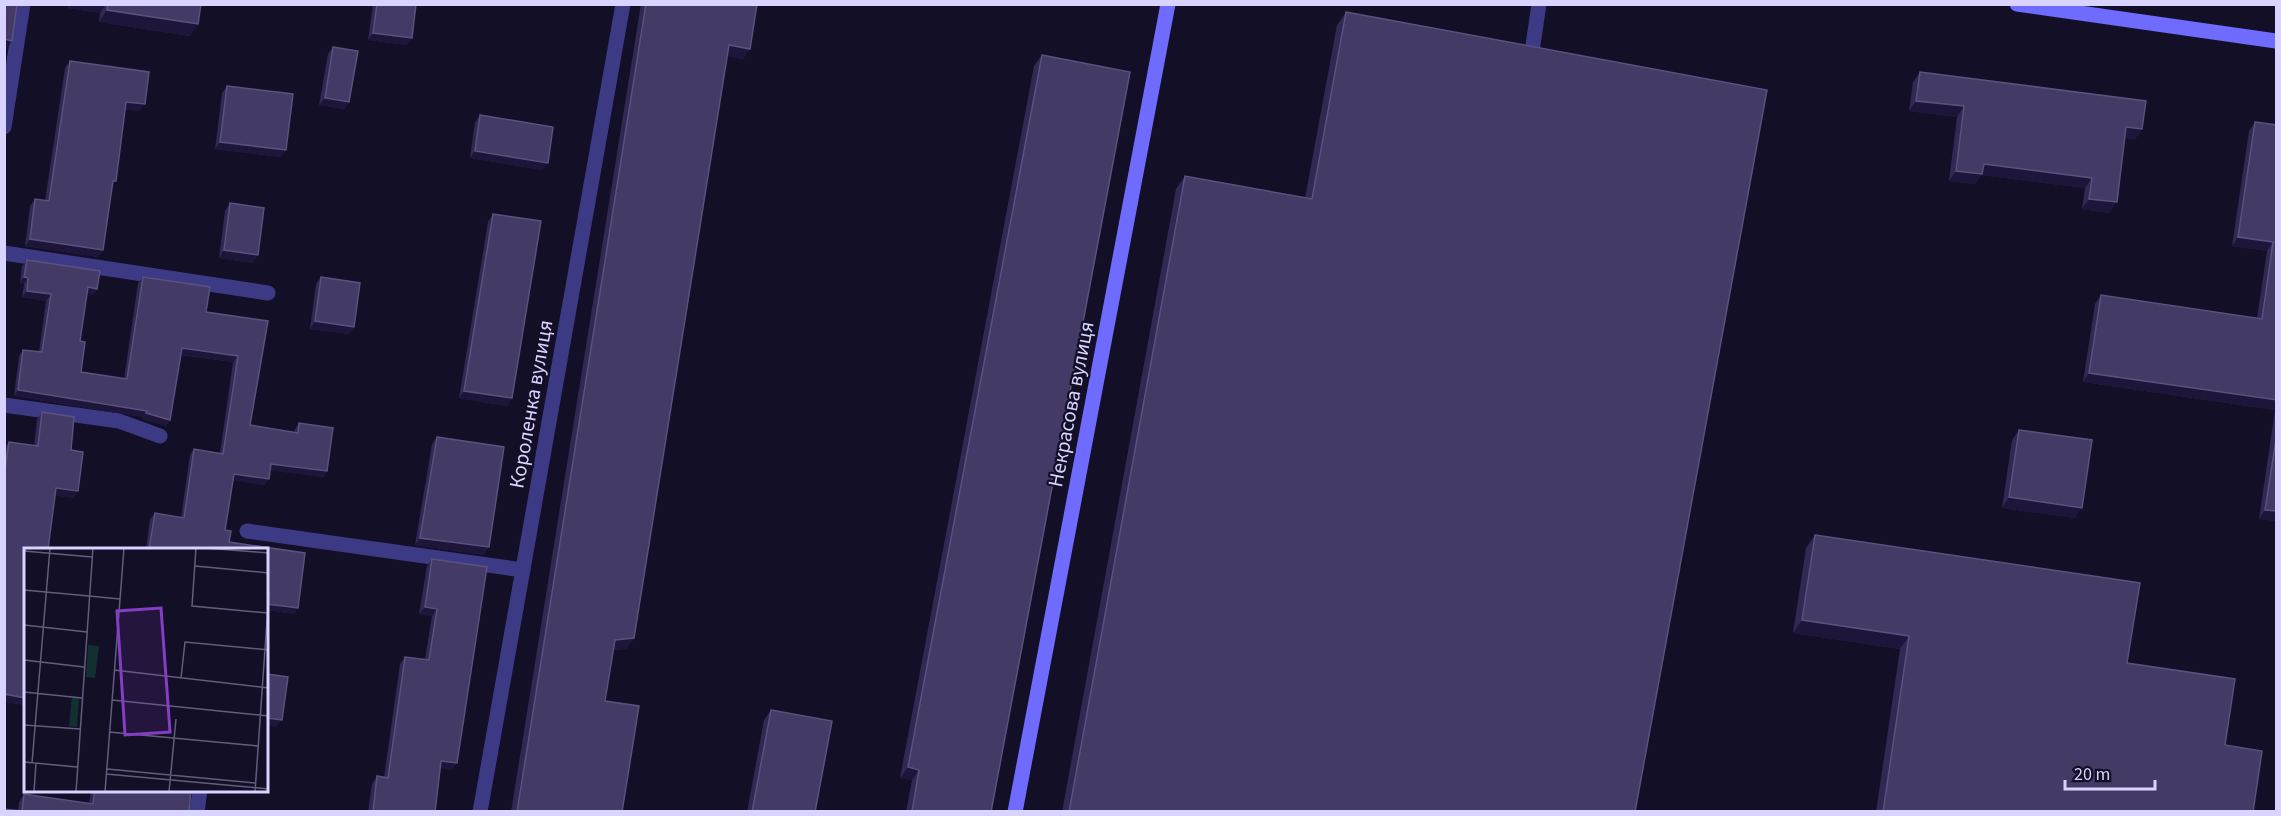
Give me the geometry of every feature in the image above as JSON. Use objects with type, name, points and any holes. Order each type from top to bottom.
[{"type":"street","points":[[4,127],[23,4]]},
{"type":"street","name":"Короленка вулиця","points":[[480,812],[622,4]]},
{"type":"street","name":"Некрасова вулиця","points":[[1016,812],[1168,4]]},
{"type":"street","points":[[1532,52],[1539,4]]},
{"type":"street","points":[[2017,4],[2277,41]]},
{"type":"street","points":[[4,253],[268,293]]},
{"type":"street","points":[[4,405],[119,421],[160,436]]},
{"type":"street","points":[[247,531],[523,570]]},
{"type":"street","points":[[197,812],[200,792]]},
{"type":"building","points":[[4,4],[17,4],[12,41],[4,39]]},
{"type":"building","points":[[108,4],[201,4],[198,24],[107,10]]},
{"type":"building","points":[[377,4],[416,4],[412,38],[373,33]]},
{"type":"building","points":[[646,4],[757,4],[750,49],[729,45],[634,638],[615,640],[605,701],[639,706],[622,812],[517,812]]},
{"type":"building","points":[[1346,12],[1767,90],[1635,812],[1069,812],[1185,176],[1312,199]]},
{"type":"building","points":[[333,47],[358,51],[349,102],[325,98]]},
{"type":"building","points":[[1042,55],[1130,72],[991,812],[912,812],[919,770],[908,767]]},
{"type":"building","points":[[70,61],[149,72],[145,104],[126,102],[116,181],[113,181],[103,250],[30,239],[35,199],[49,201]]},
{"type":"building","points":[[1920,72],[2146,101],[2142,129],[2126,127],[2117,202],[2089,199],[2092,178],[1984,164],[1982,174],[1956,171],[1964,106],[1916,101]]},
{"type":"building","points":[[227,86],[293,94],[286,150],[220,142]]},
{"type":"building","points":[[480,115],[553,127],[548,163],[475,151]]},
{"type":"building","points":[[2255,122],[2277,125],[2277,400],[2089,373],[2101,295],[2262,319],[2273,242],[2238,237]]},
{"type":"building","points":[[230,203],[264,208],[258,255],[224,250]]},
{"type":"building","points":[[493,214],[541,221],[512,398],[464,391]]},
{"type":"building","points":[[27,260],[100,271],[97,289],[88,287],[80,341],[85,342],[81,372],[127,379],[143,277],[210,287],[206,312],[268,321],[250,425],[298,433],[299,423],[333,428],[327,471],[271,464],[269,479],[234,474],[225,530],[231,531],[229,542],[305,553],[298,608],[268,604],[268,548],[149,548],[155,513],[184,518],[194,449],[223,454],[238,356],[182,348],[170,420],[146,413],[147,411],[18,390],[23,350],[42,352],[51,294],[27,291],[28,278],[24,277]]},
{"type":"building","points":[[321,277],[360,283],[354,327],[315,321]]},
{"type":"building","points":[[42,412],[74,417],[71,450],[83,452],[78,491],[56,488],[48,548],[24,548],[24,698],[4,694],[4,476],[9,442],[38,446]]},
{"type":"building","points":[[2019,430],[2092,440],[2082,508],[2009,497]]},
{"type":"building","points":[[2277,433],[2277,511],[2265,510]]},
{"type":"building","points":[[437,437],[504,447],[489,547],[420,538]]},
{"type":"building","points":[[1815,535],[2140,583],[2127,663],[2235,679],[2225,745],[2262,751],[2253,812],[1883,812],[1909,636],[1802,620]]},
{"type":"building","points":[[432,559],[487,567],[457,763],[441,761],[435,812],[373,812],[377,776],[388,778],[405,657],[429,660],[437,609],[425,607]]},
{"type":"building","points":[[268,674],[288,677],[282,720],[268,718]]},
{"type":"building","points":[[771,710],[832,721],[815,812],[752,812]]},
{"type":"building","points":[[95,792],[191,792],[189,812],[4,812],[4,809],[22,811],[24,794],[93,804]]}]
